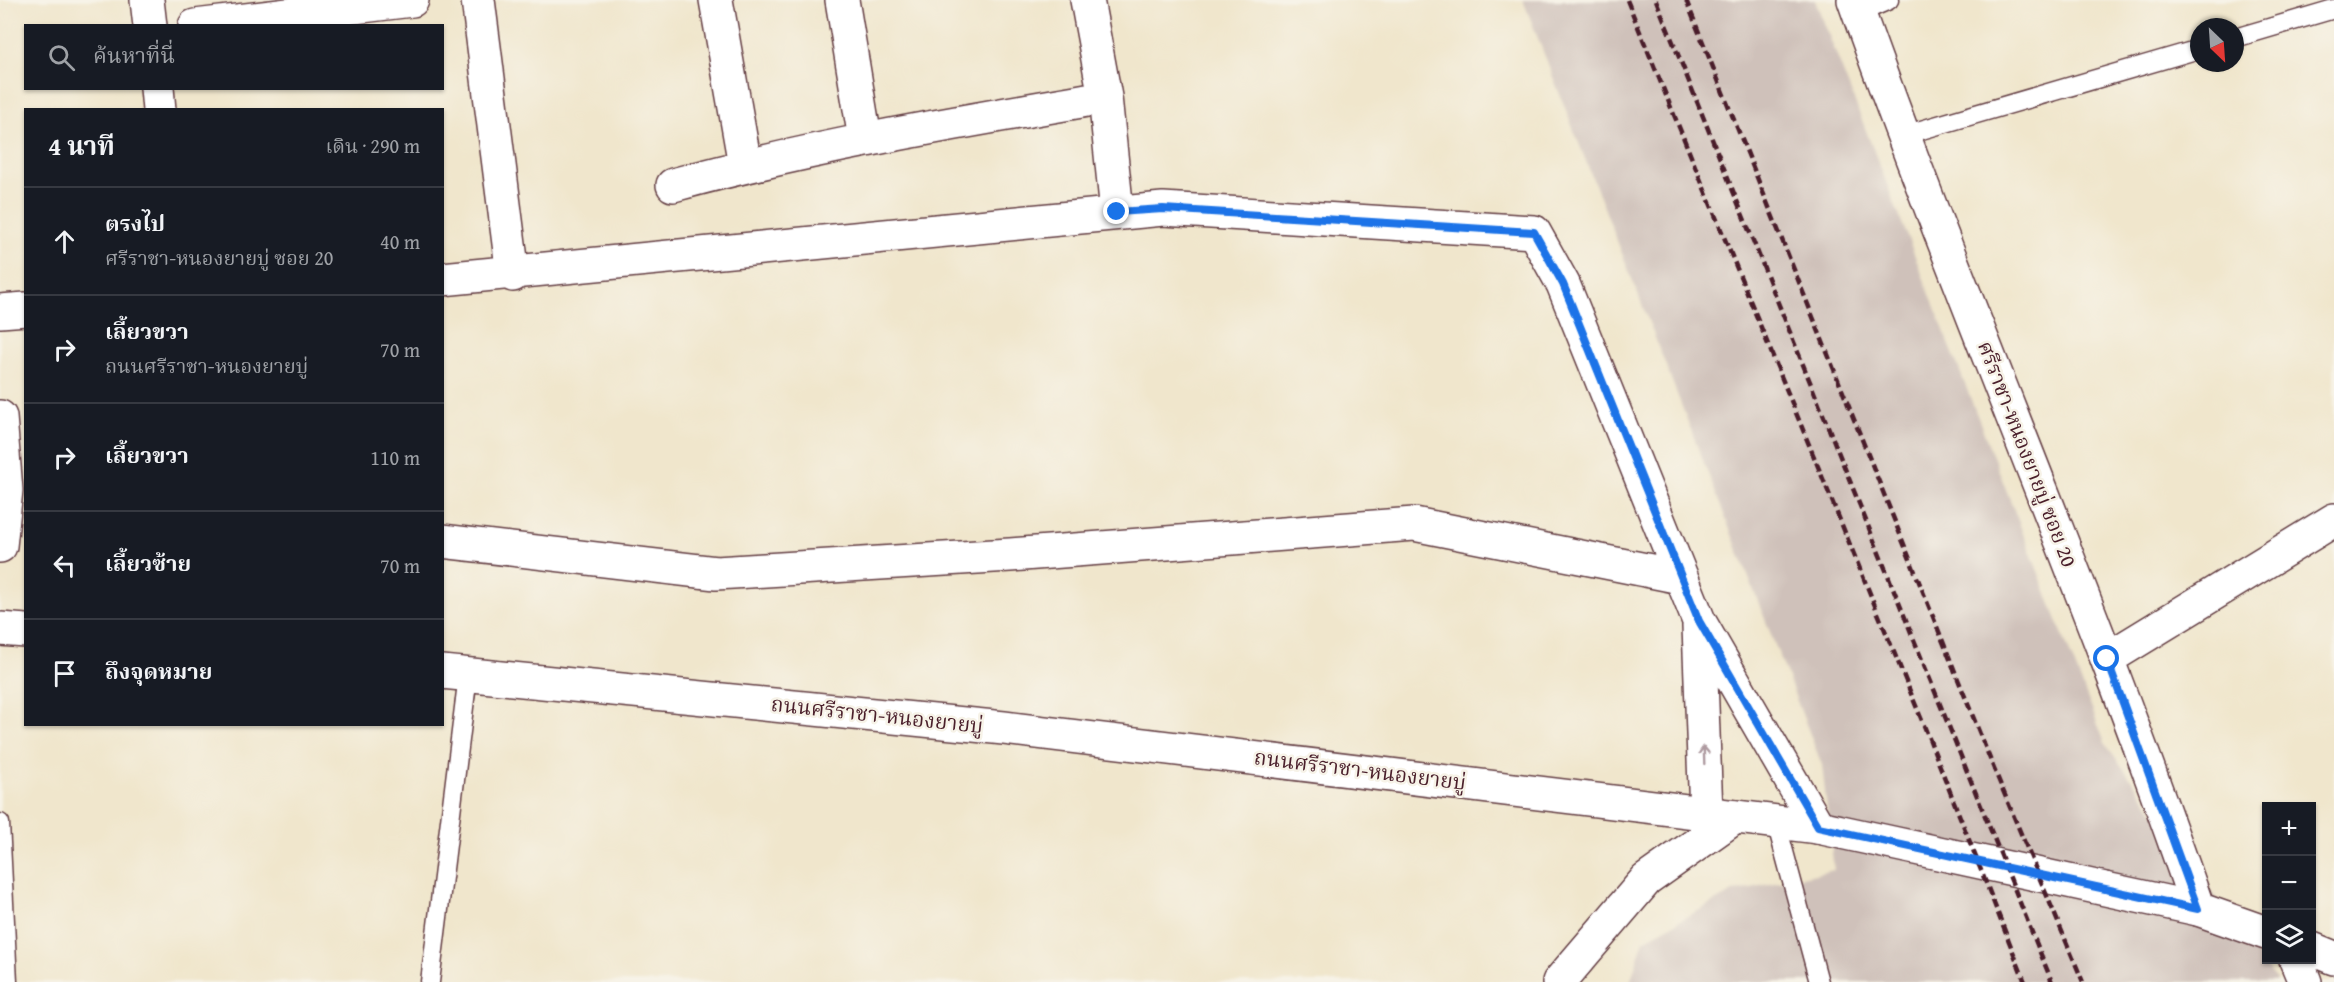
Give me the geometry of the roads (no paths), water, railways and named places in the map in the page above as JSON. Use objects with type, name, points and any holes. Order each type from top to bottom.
[{"type":"street","points":[[147,0],[150,24]]},
{"type":"street","points":[[212,24],[412,0]]},
{"type":"street","points":[[478,0],[513,274]]},
{"type":"street","points":[[716,0],[745,165]]},
{"type":"street","points":[[842,0],[865,139]]},
{"type":"street","points":[[1087,0],[1105,97],[1117,212]]},
{"type":"street","name":"ศรีราชา-หนองยายบู่ ซอย 20","points":[[1857,6],[1904,135],[2107,659],[2198,909]]},
{"type":"street","points":[[157,90],[159,108]]},
{"type":"street","points":[[673,185],[745,165],[865,139],[1105,97]]},
{"type":"street","points":[[444,279],[513,274],[1163,209],[1534,232],[1563,284],[1699,621],[1818,827]]},
{"type":"street","points":[[0,311],[24,309]]},
{"type":"street","points":[[0,417],[11,491],[0,546]]},
{"type":"street","points":[[2107,659],[2334,520]]},
{"type":"street","points":[[444,541],[716,573],[1010,555],[1414,524],[1681,577]]},
{"type":"street","points":[[1559,982],[1646,880],[1721,815],[1699,621]]},
{"type":"street","points":[[0,629],[24,631]]},
{"type":"street","name":"ถนนศรีราชา-หนองยายบู่","points":[[455,673],[1004,728],[1818,827],[2198,909],[2262,932]]},
{"type":"street","points":[[2316,951],[2334,958]]},
{"type":"street","points":[[2298,964],[2305,982]]},
{"type":"lane","points":[[1857,6],[1889,0]]},
{"type":"lane","points":[[2244,35],[2334,9]]},
{"type":"lane","points":[[1904,135],[2190,52]]},
{"type":"lane","points":[[430,982],[455,673]]},
{"type":"lane","points":[[1776,822],[1819,982]]},
{"type":"lane","points":[[0,823],[8,982]]},
{"type":"railway","points":[[1627,0],[1923,723],[2025,982]]},
{"type":"railway","points":[[1656,0],[2052,982]]},
{"type":"railway","points":[[1686,0],[1994,769],[2083,982]]}]
